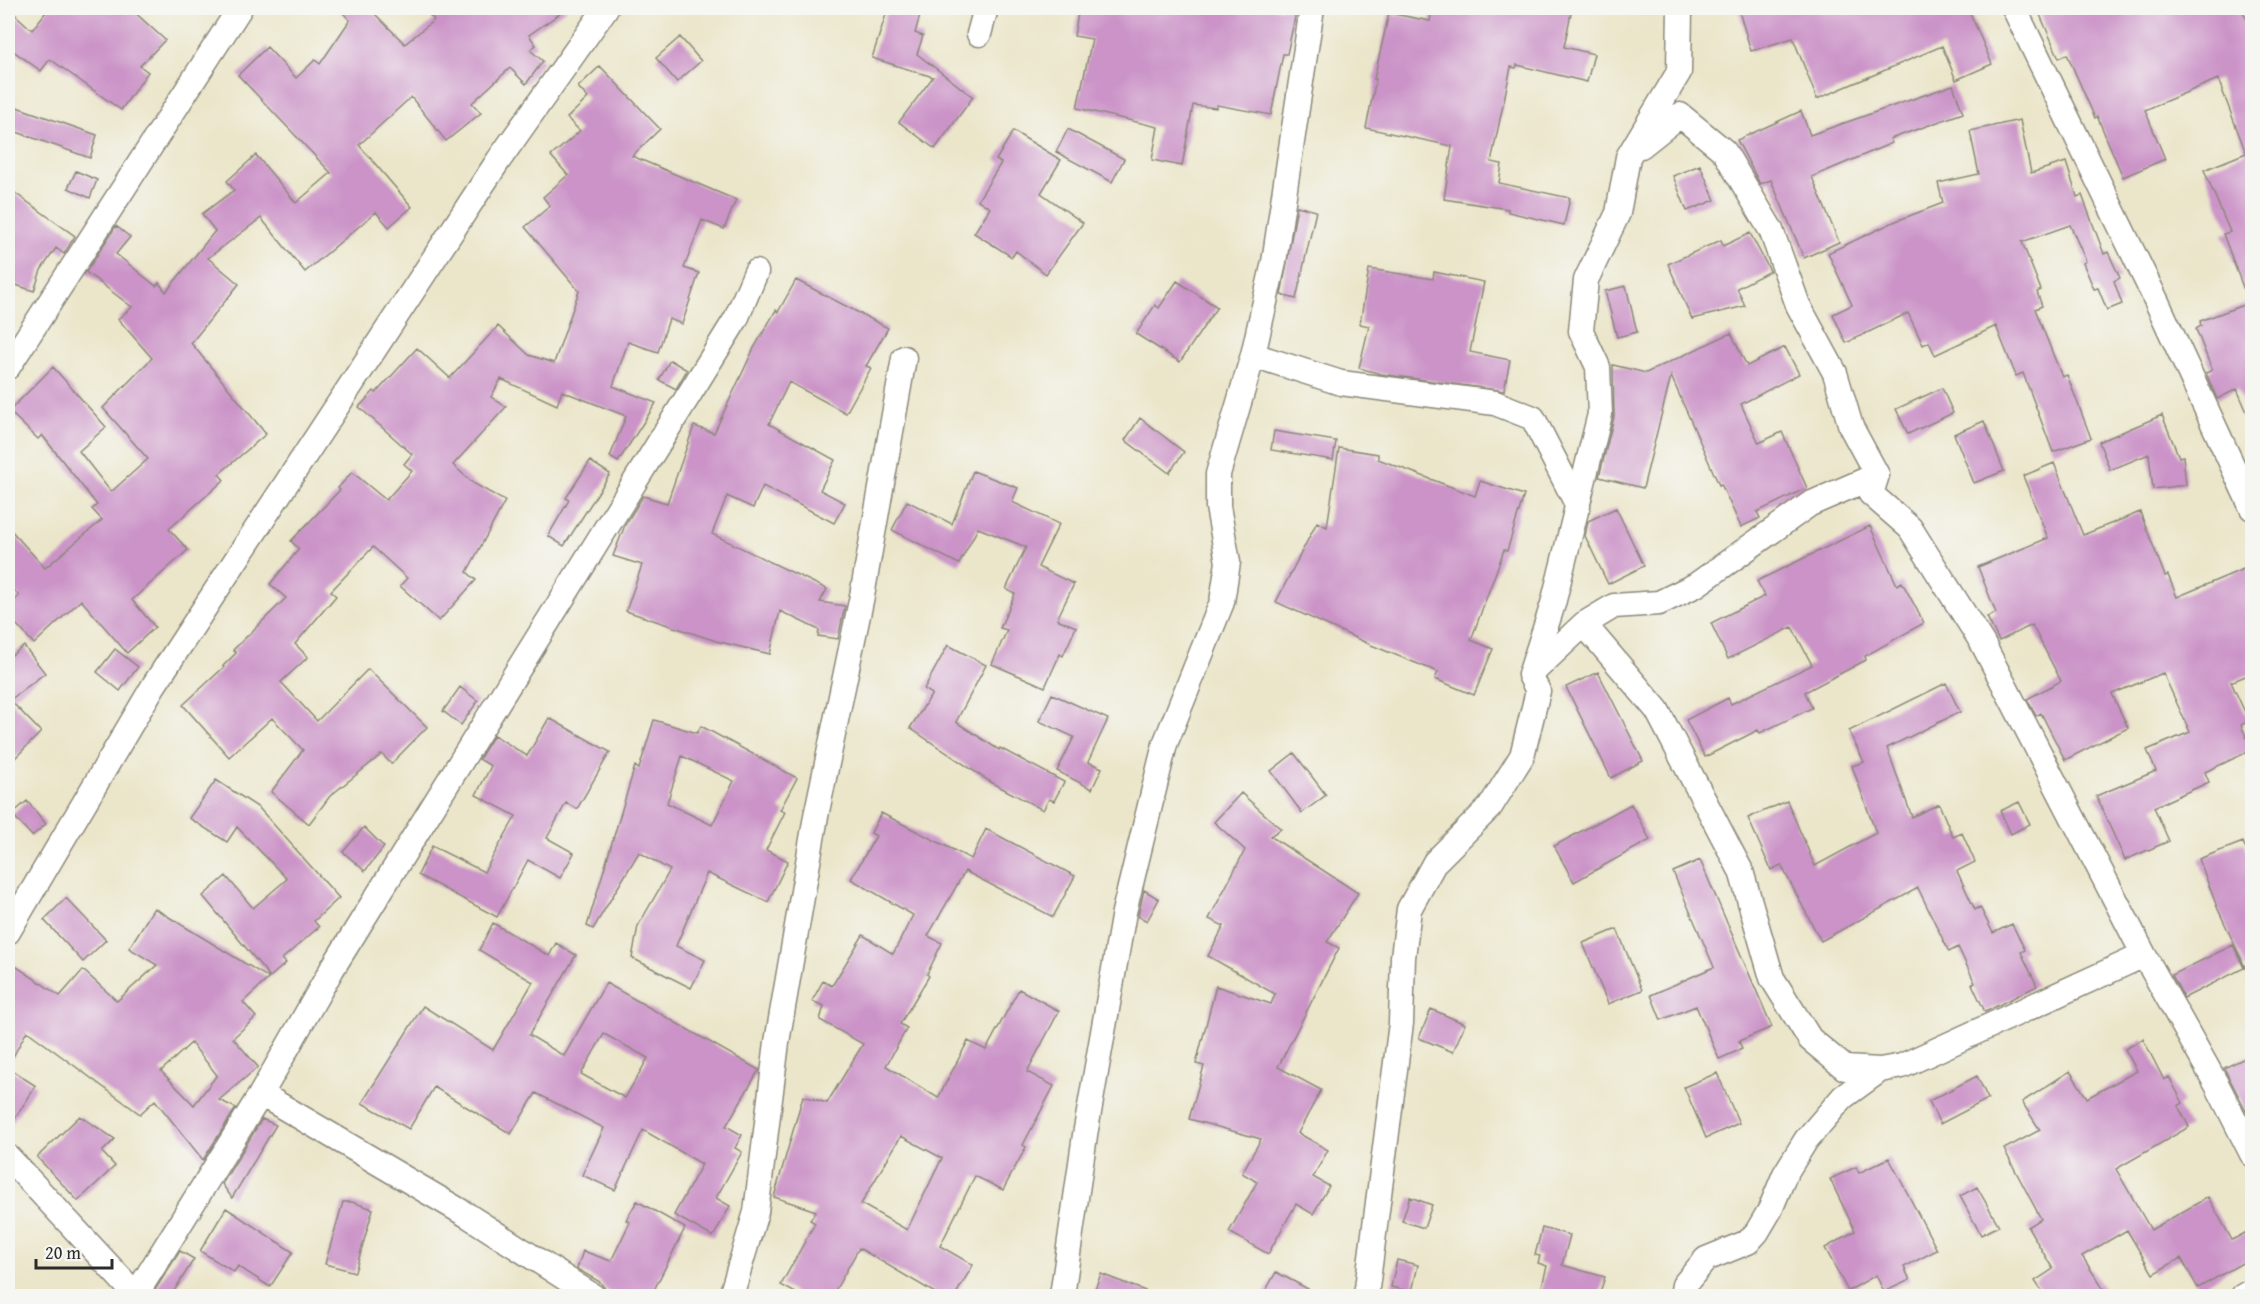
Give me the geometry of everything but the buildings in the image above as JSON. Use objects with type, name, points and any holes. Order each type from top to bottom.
[{"type":"street","points":[[8,932],[154,685],[491,171],[606,8]]},
{"type":"street","points":[[979,34],[986,8]]},
{"type":"street","points":[[1062,1296],[1085,1136],[1124,912],[1165,744],[1222,602],[1228,562],[1218,507],[1218,474],[1253,355],[1274,262],[1312,8]]},
{"type":"street","points":[[1680,8],[1680,115],[1724,151],[1771,230],[1798,304],[1835,373],[1851,427],[1876,475],[1871,494],[1910,528],[1983,644],[2144,955],[2253,1154]]},
{"type":"street","points":[[2014,8],[2156,300],[2253,508]]},
{"type":"street","points":[[8,367],[229,13]]},
{"type":"street","points":[[1366,1296],[1401,1023],[1403,957],[1409,909],[1435,862],[1490,807],[1522,756],[1538,691],[1530,675],[1553,604],[1600,414],[1598,367],[1581,331],[1586,280],[1618,213],[1628,157],[1679,72]]},
{"type":"street","points":[[1628,157],[1680,115]]},
{"type":"street","points":[[8,1157],[135,1296],[261,1094],[332,969],[736,319],[756,272]]},
{"type":"street","points":[[1253,355],[1341,382],[1495,403],[1533,418],[1578,506]]},
{"type":"street","points":[[731,1296],[756,1212],[777,1042],[816,816],[862,596],[904,358]]},
{"type":"street","points":[[1530,675],[1584,624],[1614,606],[1659,603],[1696,585],[1810,504],[1876,475]]},
{"type":"street","points":[[1584,624],[1657,710],[1741,871],[1772,978],[1810,1039],[1845,1068],[1880,1070],[1902,1066],[2144,955]]},
{"type":"street","points":[[1682,1296],[1684,1285],[1706,1258],[1748,1242],[1757,1232],[1770,1210],[1785,1174],[1806,1140],[1843,1097],[1880,1070]]},
{"type":"street","points":[[261,1094],[466,1215],[593,1296]]},
{"type":"street","points":[[2243,1296],[2253,1291]]}]
